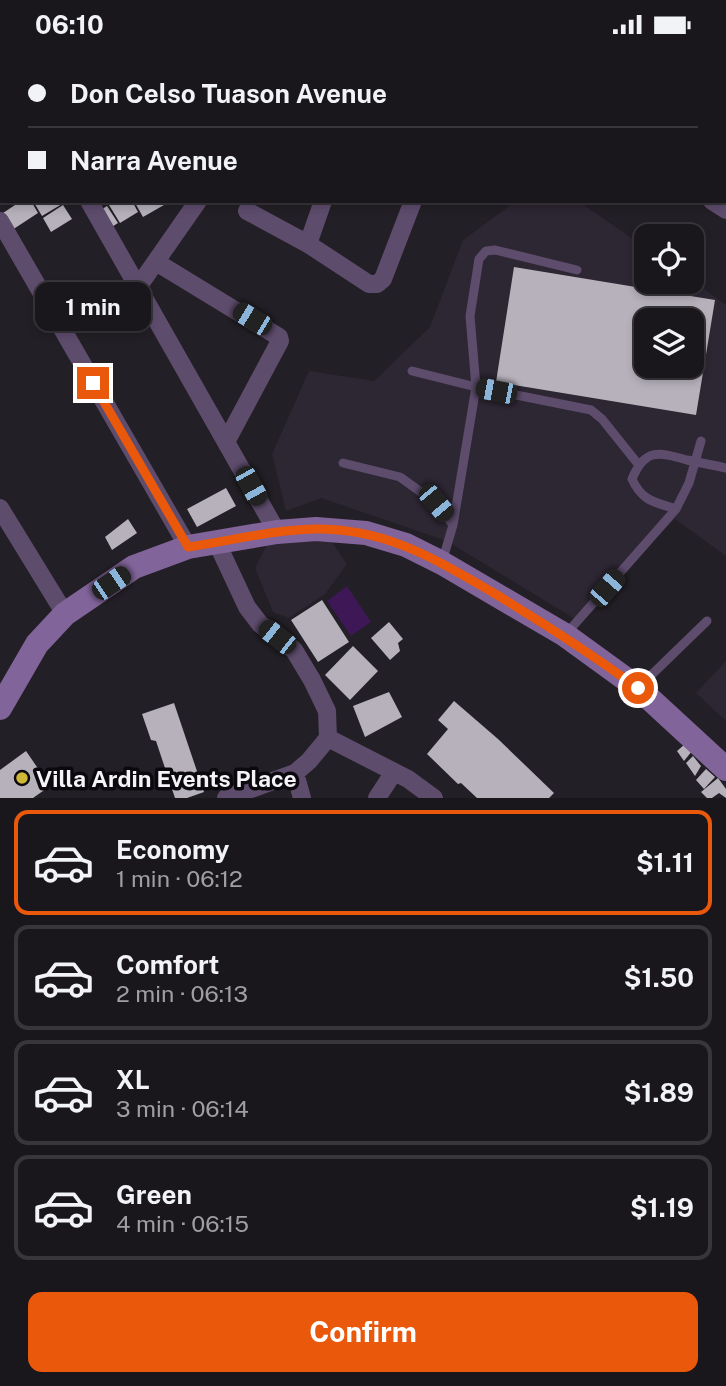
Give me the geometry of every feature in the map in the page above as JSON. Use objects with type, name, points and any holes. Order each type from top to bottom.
[{"type":"street","points":[[90,203],[277,532]]},
{"type":"street","points":[[308,244],[322,203]]},
{"type":"street","points":[[247,211],[308,244],[369,284],[377,284],[383,279],[412,203]]},
{"type":"street","points":[[138,287],[189,206]]},
{"type":"street","points":[[0,221],[188,547]]},
{"type":"street","points":[[156,262],[279,337],[280,341],[226,442]]},
{"type":"street","points":[[0,508],[65,614]]},
{"type":"street","points":[[0,708],[37,644],[65,614],[134,567],[188,547],[277,532],[316,529],[366,533],[406,545],[442,563],[565,635],[638,688],[726,769]]},
{"type":"street","points":[[217,543],[247,607],[260,624],[294,650],[327,711],[328,738],[309,761],[269,791],[233,797]]},
{"type":"street","points":[[328,738],[394,772],[413,792],[434,798]]},
{"type":"street","points":[[377,798],[394,772]]},
{"type":"street","points":[[295,773],[302,798]]},
{"type":"lane","points":[[442,563],[453,525],[477,387],[470,316],[479,259],[486,251],[495,250],[577,271]]},
{"type":"lane","points":[[412,371],[591,410],[602,419],[638,464]]},
{"type":"lane","points":[[565,635],[676,509],[689,483],[701,441]]},
{"type":"lane","points":[[676,509],[648,500],[637,491],[632,479],[638,464],[649,455],[660,453],[726,468]]},
{"type":"lane","points":[[343,463],[400,477],[436,503],[453,525]]},
{"type":"lane","points":[[638,688],[707,621]]},
{"type":"shaded area","points":[[513,203],[581,203],[634,240],[634,294],[704,294],[704,289],[726,305],[726,556],[675,519],[575,619],[447,541],[321,498],[286,511],[272,454],[309,371],[374,381],[430,327],[463,240]]},
{"type":"shaded area","points":[[330,539],[347,564],[325,594],[289,618],[273,612],[255,568],[269,541]]},
{"type":"shaded area","points":[[347,586],[371,622],[351,636],[327,601]]},
{"type":"shaded area","points":[[726,661],[726,721],[696,693]]},
{"type":"building","points":[[18,203],[32,203],[38,213],[9,232],[0,215]]},
{"type":"building","points":[[34,203],[62,204],[42,216]]},
{"type":"building","points":[[133,203],[138,212],[120,223],[109,205]]},
{"type":"building","points":[[135,203],[168,203],[143,217]]},
{"type":"building","points":[[63,205],[72,219],[51,232],[43,218]]},
{"type":"building","points":[[107,206],[118,223],[107,230],[96,213]]},
{"type":"building","points":[[514,267],[634,287],[634,294],[678,294],[715,300],[704,367],[704,308],[634,308],[634,378],[702,378],[696,415],[496,382]]},
{"type":"building","points":[[226,488],[236,506],[197,527],[187,509]]},
{"type":"building","points":[[128,519],[137,533],[112,550],[105,537]]},
{"type":"building","points":[[322,600],[349,642],[318,662],[291,620]]},
{"type":"building","points":[[389,622],[403,639],[398,643],[400,651],[390,660],[371,638]]},
{"type":"building","points":[[353,646],[378,671],[350,700],[325,675]]},
{"type":"building","points":[[389,692],[402,717],[365,737],[353,706]]},
{"type":"building","points":[[454,701],[554,793],[549,798],[477,798],[461,783],[458,784],[427,754],[448,729],[438,720]]},
{"type":"building","points":[[174,703],[204,792],[187,798],[175,798],[156,741],[151,740],[142,714]]},
{"type":"building","points":[[685,744],[692,751],[684,761],[677,751]]},
{"type":"building","name":"Villa Ardin Events Place","points":[[26,751],[50,786],[33,798],[0,798],[0,770]]},
{"type":"building","points":[[693,756],[701,766],[695,776],[686,763]]},
{"type":"building","points":[[706,769],[715,777],[704,789],[696,780]]},
{"type":"building","points":[[718,778],[726,789],[726,798],[719,793],[707,798],[701,792]]},
{"type":"place","name":"Villa Ardin Events Place","points":[[22,778]]},
{"type":"route","points":[[93,383],[188,547],[277,532],[316,529],[366,533],[406,545],[565,635],[638,688]]}]
